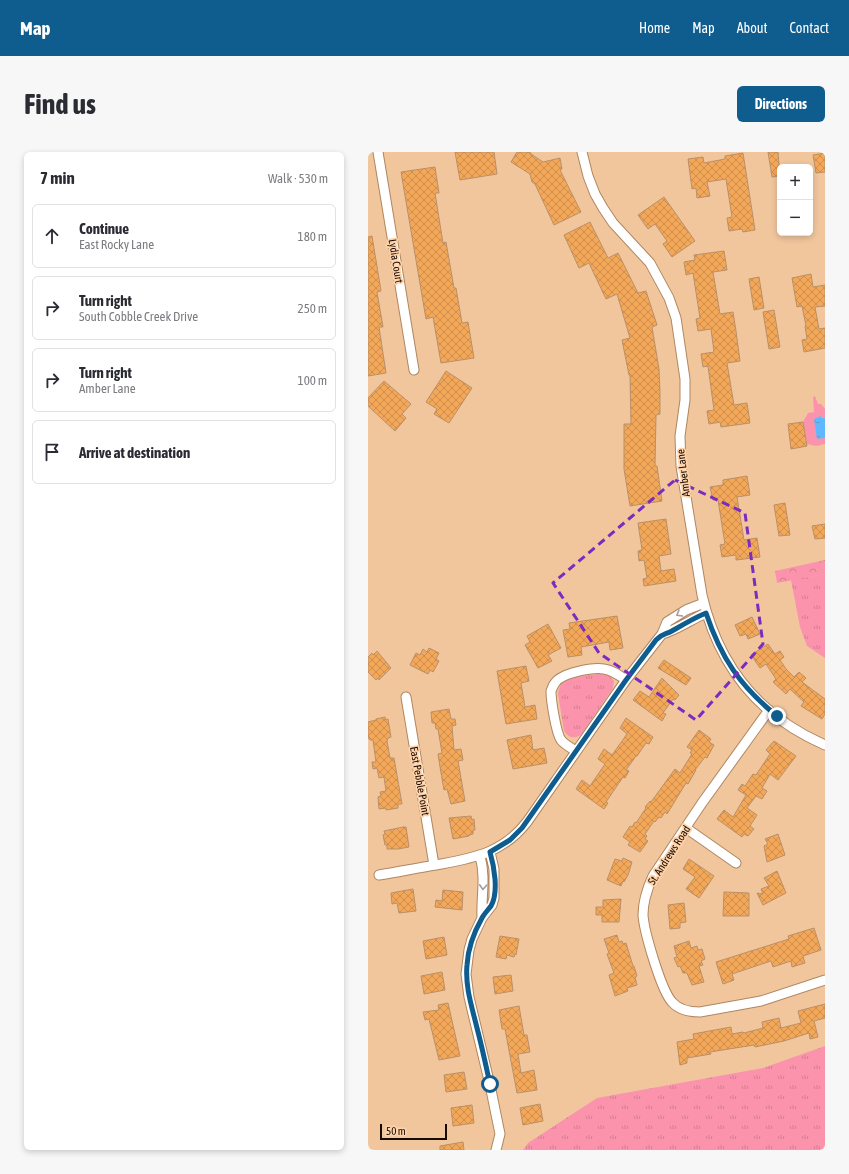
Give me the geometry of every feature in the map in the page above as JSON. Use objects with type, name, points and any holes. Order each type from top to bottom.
[{"type":"street","name":"Lydia Court","points":[[378,152],[414,370]]},
{"type":"street","name":"Amber Lane","points":[[582,152],[588,176],[595,194],[613,223],[650,263],[669,298],[676,318],[685,379],[685,400],[680,436],[680,466],[706,613],[717,641],[740,681],[769,710],[791,727],[825,745]]},
{"type":"street","points":[[378,875],[480,856],[510,840],[522,828],[626,680],[662,634],[667,622],[686,610],[704,603]]},
{"type":"street","points":[[662,634],[672,631],[706,613]]},
{"type":"street","points":[[576,751],[562,741],[557,732],[551,691],[555,682],[561,677],[569,674],[596,669],[611,671],[626,680]]},
{"type":"street","name":"East Pebble Point","points":[[406,697],[434,865]]},
{"type":"street","name":"St. Andrews Road","points":[[769,710],[653,876],[644,900],[643,914],[646,934],[665,991],[671,1001],[683,1009],[692,1012],[700,1012],[761,1001],[825,980]]},
{"type":"street","points":[[686,828],[736,862]]},
{"type":"street","points":[[490,852],[495,877],[494,898],[492,905],[482,918],[469,950],[467,962],[467,985],[500,1134],[496,1150]]},
{"type":"street","points":[[480,856],[484,876],[482,918]]},
{"type":"highlighted area","points":[[675,480],[745,513],[763,644],[696,720],[599,653],[553,583]]},
{"type":"green space","points":[[815,396],[818,404],[821,404],[825,409],[825,444],[816,446],[807,444],[803,422],[808,413],[814,412],[813,397]]},
{"type":"green space","points":[[825,560],[825,574],[777,583],[775,571]]},
{"type":"green space","points":[[825,574],[825,658],[807,646],[800,627],[791,580]]},
{"type":"green space","points":[[598,674],[611,677],[614,681],[613,688],[581,735],[576,737],[569,736],[564,731],[558,694],[559,688],[566,680],[579,676]]},
{"type":"green space","points":[[825,1046],[825,1150],[523,1150],[528,1143],[597,1098],[763,1068]]},
{"type":"water","points":[[821,416],[821,418],[825,418],[825,438],[817,439],[814,419]]},
{"type":"building","points":[[455,152],[494,152],[497,174],[460,180]]},
{"type":"building","points":[[517,152],[530,152],[543,162],[560,158],[562,169],[560,170],[581,212],[554,225],[535,184],[532,182],[530,174],[511,162]]},
{"type":"building","points":[[768,152],[778,152],[779,164],[777,164],[777,176],[772,177]]},
{"type":"building","points":[[743,153],[755,230],[743,232],[742,229],[729,231],[727,218],[732,217],[726,179],[707,182],[710,196],[697,198],[696,188],[692,189],[688,159],[703,157],[704,163],[725,159],[725,156]]},
{"type":"building","points":[[825,153],[825,172],[816,173],[813,155]]},
{"type":"building","points":[[435,167],[439,193],[435,193],[443,243],[446,242],[462,323],[468,322],[474,358],[441,363],[433,317],[426,319],[401,172]]},
{"type":"building","points":[[664,197],[695,241],[672,257],[663,244],[667,241],[655,224],[648,229],[638,215]]},
{"type":"building","points":[[590,222],[608,258],[618,253],[638,293],[646,291],[657,325],[652,327],[659,369],[660,392],[660,414],[656,415],[655,466],[657,466],[662,501],[630,506],[624,469],[624,424],[631,424],[630,375],[622,340],[630,338],[617,294],[606,299],[589,263],[579,268],[564,235]]},
{"type":"building","points":[[372,236],[381,291],[377,292],[383,327],[379,327],[386,373],[368,376],[368,237]]},
{"type":"building","points":[[724,251],[727,270],[713,272],[720,314],[733,312],[736,331],[740,361],[727,363],[734,405],[747,403],[750,423],[721,427],[720,422],[709,424],[707,411],[714,410],[708,366],[703,367],[701,354],[714,352],[711,329],[698,331],[696,319],[700,318],[693,273],[686,275],[684,262],[695,260],[694,255]]},
{"type":"building","points":[[811,274],[813,287],[825,285],[825,306],[815,307],[819,329],[825,328],[825,348],[804,352],[802,340],[807,339],[806,326],[802,306],[797,307],[792,278]]},
{"type":"building","points":[[759,277],[764,308],[754,310],[749,279]]},
{"type":"building","points":[[774,310],[780,347],[769,349],[763,312]]},
{"type":"building","points":[[446,371],[472,388],[449,423],[434,414],[437,409],[426,402]]},
{"type":"building","points":[[384,381],[411,404],[402,414],[406,418],[395,431],[368,406],[368,398]]},
{"type":"building","points":[[803,422],[807,446],[791,449],[788,424]]},
{"type":"building","points":[[747,476],[750,495],[737,497],[744,540],[757,538],[760,557],[736,560],[736,555],[722,557],[720,545],[725,544],[718,500],[713,500],[710,487],[723,485],[723,480]]},
{"type":"building","points":[[785,503],[790,535],[779,536],[774,505]]},
{"type":"building","points":[[666,519],[671,554],[659,556],[661,571],[674,569],[676,581],[644,586],[643,579],[647,578],[644,560],[639,561],[638,551],[642,550],[638,523]]},
{"type":"building","points":[[825,524],[825,538],[815,539],[812,526]]},
{"type":"building","points":[[617,616],[623,648],[610,650],[609,642],[581,647],[582,655],[568,657],[563,630],[570,629],[569,623]]},
{"type":"building","points":[[752,617],[760,634],[748,639],[746,634],[740,636],[735,625]]},
{"type":"building","points":[[548,624],[561,648],[548,655],[552,661],[538,668],[525,645],[530,642],[527,636]]},
{"type":"building","points":[[768,644],[775,654],[780,651],[784,657],[780,660],[794,677],[799,672],[806,678],[802,682],[825,699],[825,714],[822,719],[801,706],[804,702],[790,689],[786,694],[773,682],[776,679],[766,664],[760,668],[751,655]]},
{"type":"building","points":[[429,648],[439,653],[436,659],[439,661],[433,672],[430,670],[428,674],[410,665],[416,653],[420,655],[423,649],[427,652]]},
{"type":"building","points":[[377,651],[391,668],[379,680],[378,678],[376,680],[368,672],[368,657]]},
{"type":"building","points":[[664,660],[691,678],[686,685],[658,668]]},
{"type":"building","points":[[526,666],[529,681],[521,683],[525,707],[535,705],[537,719],[506,724],[497,671]]},
{"type":"building","points":[[662,678],[679,695],[675,700],[673,699],[663,713],[666,714],[662,721],[633,700],[640,691],[649,697]]},
{"type":"building","points":[[449,709],[451,719],[455,719],[456,725],[452,726],[454,750],[461,749],[463,760],[458,761],[465,801],[451,804],[447,789],[444,790],[438,754],[442,753],[438,729],[436,729],[435,723],[432,723],[431,712]]},
{"type":"building","points":[[385,717],[386,720],[388,719],[391,737],[388,738],[387,741],[390,758],[394,758],[402,804],[398,804],[398,808],[386,810],[386,808],[379,809],[378,797],[381,796],[380,792],[386,791],[384,777],[379,778],[377,768],[373,769],[372,762],[376,762],[373,740],[368,738],[368,722]]},
{"type":"building","points":[[626,718],[653,737],[649,744],[646,743],[626,770],[629,771],[625,778],[623,777],[606,802],[608,803],[604,809],[576,789],[582,780],[590,786],[605,764],[598,759],[604,749],[612,755],[627,734],[620,728]]},
{"type":"building","points":[[699,730],[711,739],[709,742],[714,745],[707,758],[705,757],[695,770],[688,784],[686,783],[667,814],[665,812],[661,818],[659,817],[655,822],[654,821],[645,834],[647,836],[645,839],[648,841],[640,852],[628,845],[630,842],[623,837],[630,826],[632,827],[635,822],[636,823],[646,808],[645,807],[650,801],[651,802],[675,769],[680,773],[692,754],[690,753],[692,750],[687,747]]},
{"type":"building","points":[[531,735],[533,750],[544,748],[547,763],[513,769],[507,740]]},
{"type":"building","points":[[774,741],[796,756],[778,780],[770,774],[762,788],[767,791],[762,799],[756,796],[747,808],[757,815],[750,826],[754,829],[748,836],[744,834],[742,837],[717,819],[724,810],[733,817],[746,795],[738,790],[742,784],[745,786],[753,774],[756,775],[770,754],[766,750]]},
{"type":"building","points":[[471,816],[472,820],[474,819],[475,830],[473,830],[473,834],[453,839],[449,818]]},
{"type":"building","points":[[406,827],[409,847],[387,849],[383,835],[385,834],[384,831]]},
{"type":"building","points":[[778,834],[785,855],[767,862],[764,846],[768,844],[765,839]]},
{"type":"building","points":[[623,858],[632,862],[628,875],[621,886],[607,880],[615,859],[622,861]]},
{"type":"building","points":[[689,859],[714,876],[699,898],[686,889],[695,877],[683,869]]},
{"type":"building","points":[[777,871],[786,893],[763,905],[757,893],[763,894],[761,889],[769,886],[764,878]]},
{"type":"building","points":[[413,889],[416,911],[399,913],[397,903],[392,904],[391,893]]},
{"type":"building","points":[[443,890],[463,892],[462,910],[435,907],[436,900],[442,901]]},
{"type":"building","points":[[724,892],[749,893],[749,916],[723,916]]},
{"type":"building","points":[[621,899],[619,922],[602,922],[602,915],[596,915],[596,907],[603,907],[603,900]]},
{"type":"building","points":[[684,903],[686,922],[680,923],[680,928],[670,929],[668,905]]},
{"type":"building","points":[[814,928],[821,950],[803,956],[805,963],[792,967],[791,961],[773,967],[771,961],[732,974],[734,980],[723,984],[716,962],[789,939],[788,936]]},
{"type":"building","points":[[617,935],[619,942],[622,941],[623,944],[626,943],[637,976],[635,977],[637,985],[627,988],[628,991],[615,996],[609,975],[614,973],[607,954],[609,953],[604,939]]},
{"type":"building","points":[[500,936],[519,939],[516,955],[515,954],[514,957],[507,955],[506,959],[496,957]]},
{"type":"building","points":[[444,937],[447,955],[426,959],[423,941]]},
{"type":"building","points":[[689,941],[691,948],[697,946],[698,950],[702,949],[705,959],[701,961],[703,965],[699,966],[704,982],[692,985],[687,973],[683,973],[680,966],[678,967],[674,958],[677,957],[674,946]]},
{"type":"building","points":[[442,972],[445,990],[424,994],[421,976]]},
{"type":"building","points":[[511,975],[513,991],[495,994],[493,977]]},
{"type":"building","points":[[448,1003],[460,1056],[439,1060],[429,1019],[425,1020],[423,1012],[439,1010],[438,1005]]},
{"type":"building","points":[[825,1004],[825,1018],[814,1021],[818,1037],[810,1039],[809,1033],[784,1041],[755,1047],[754,1045],[710,1052],[711,1054],[687,1058],[687,1063],[680,1065],[677,1042],[694,1039],[693,1034],[731,1027],[732,1034],[744,1033],[763,1028],[762,1022],[779,1018],[781,1028],[801,1023],[798,1011]]},
{"type":"building","points":[[519,1006],[524,1035],[527,1035],[530,1052],[518,1054],[521,1073],[534,1070],[537,1090],[517,1093],[505,1029],[502,1029],[499,1010]]},
{"type":"building","points":[[464,1072],[467,1089],[446,1092],[444,1075]]},
{"type":"building","points":[[540,1104],[543,1121],[523,1125],[520,1108]]},
{"type":"building","points":[[472,1105],[474,1123],[453,1126],[451,1108]]},
{"type":"building","points":[[463,1142],[464,1150],[440,1150],[440,1146]]},
{"type":"route","points":[[490,1084],[469,997],[466,974],[469,950],[472,940],[482,918],[492,905],[494,898],[495,877],[490,852],[510,840],[527,822],[569,760],[656,640],[662,634],[672,631],[682,624],[706,613],[719,647],[740,681],[757,699],[777,716]]}]
